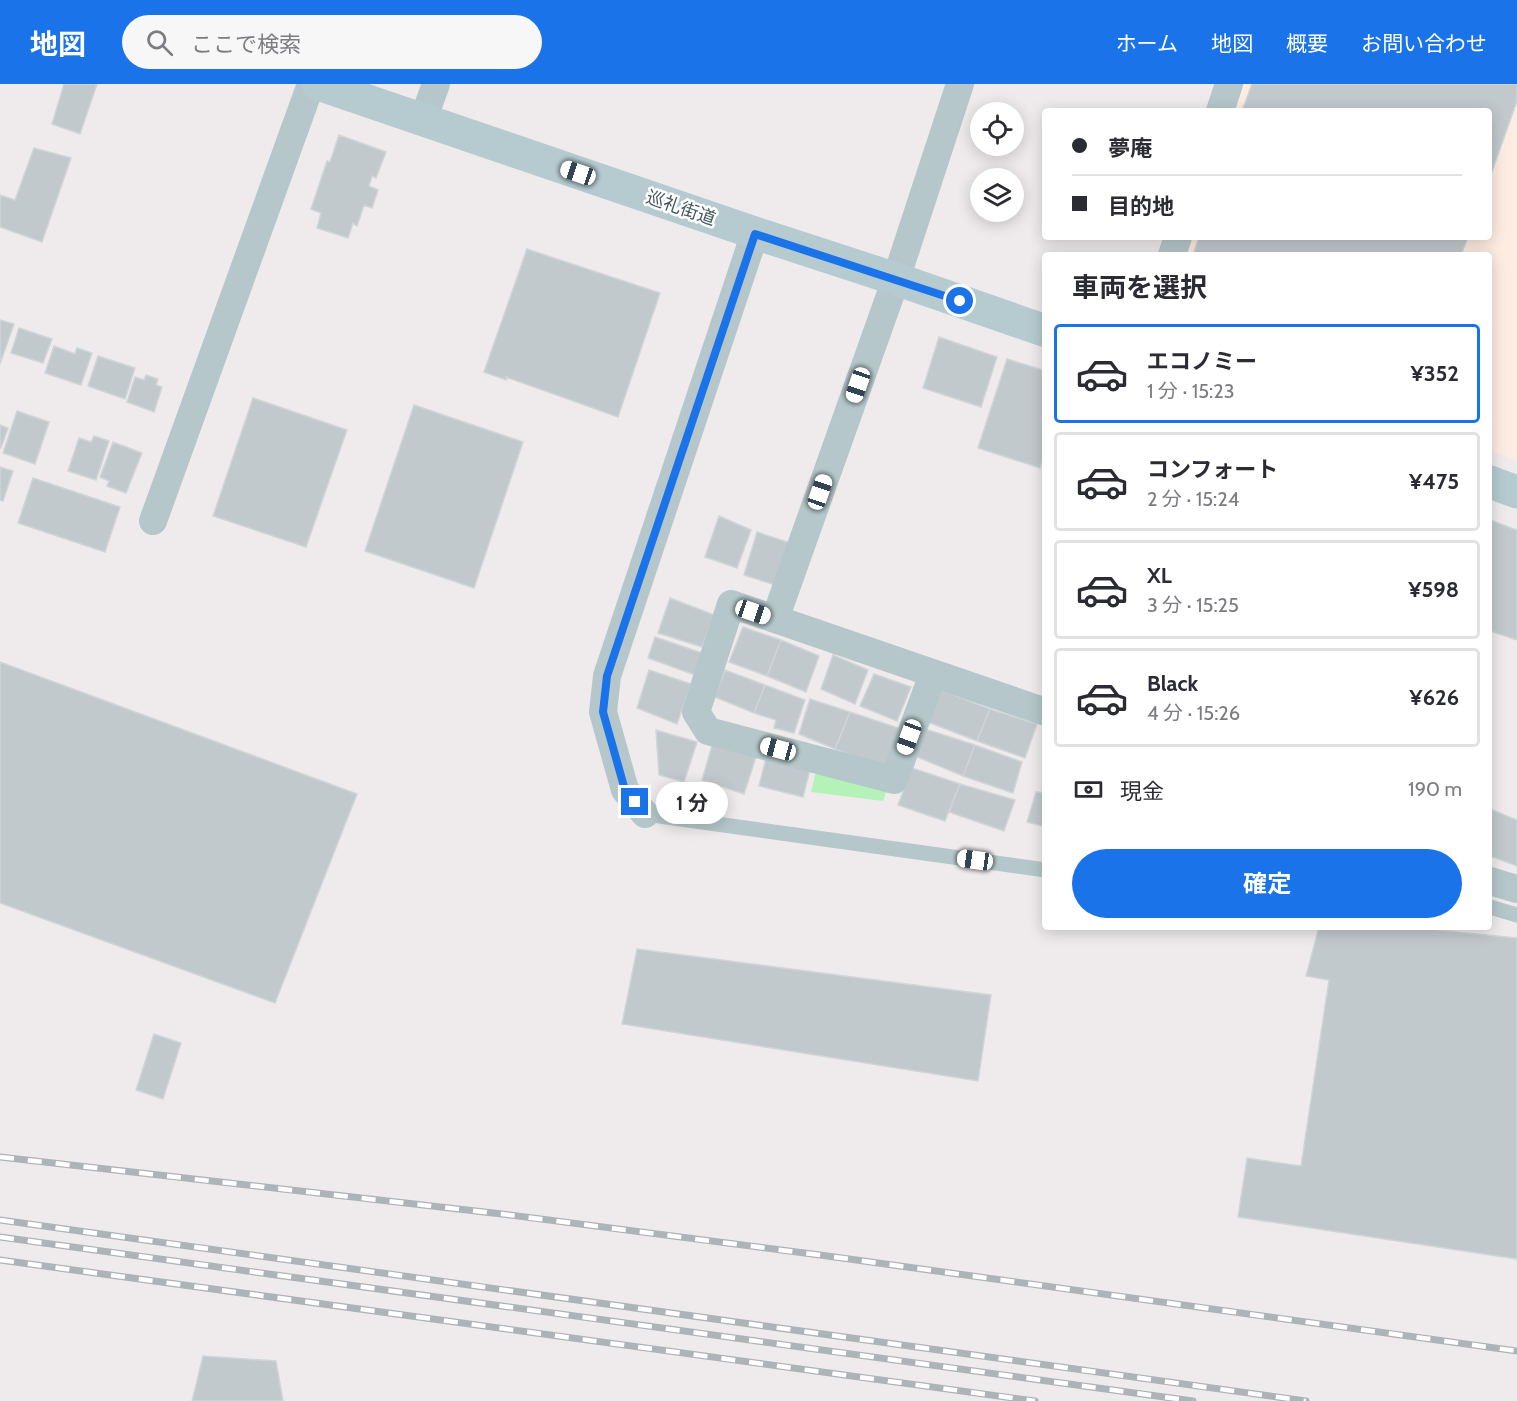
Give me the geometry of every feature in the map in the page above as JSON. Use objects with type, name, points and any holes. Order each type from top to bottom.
[{"type":"street","points":[[153,521],[311,84]]},
{"type":"street","name":"巡礼街道","points":[[318,84],[1042,330]]},
{"type":"street","points":[[423,120],[436,84]]},
{"type":"street","points":[[775,619],[896,279],[960,84]]},
{"type":"street","points":[[1221,108],[1229,84]]},
{"type":"street","points":[[645,814],[625,790],[603,712],[607,676],[755,234]]},
{"type":"street","points":[[1492,484],[1517,492]]},
{"type":"street","points":[[933,674],[894,780],[708,731],[696,712],[731,604],[1042,711]]},
{"type":"street","points":[[1492,882],[1517,889]]},
{"type":"lane","points":[[645,814],[1042,869]]},
{"type":"lane","points":[[1492,908],[1517,915]]},
{"type":"shaded area","points":[[1242,84],[1517,84],[1517,460],[1492,452],[1492,252],[1185,252],[1189,240],[1492,240],[1492,108],[1234,108]]},
{"type":"green space","points":[[817,767],[889,784],[883,801],[811,792]]},
{"type":"building","points":[[64,84],[97,84],[80,134],[52,124]]},
{"type":"building","points":[[1252,84],[1517,84],[1517,101],[1492,171],[1492,108],[1243,108]]},
{"type":"building","points":[[339,135],[386,152],[376,178],[372,176],[369,186],[378,190],[372,208],[364,205],[357,226],[353,223],[348,238],[317,228],[321,213],[311,209],[327,161],[330,162]]},
{"type":"building","points":[[34,148],[71,158],[42,242],[0,227],[0,195],[15,200]]},
{"type":"building","points":[[1198,240],[1467,240],[1462,252],[1194,252]]},
{"type":"building","points":[[527,249],[660,293],[618,417],[506,377],[506,380],[484,372]]},
{"type":"building","points":[[0,320],[14,324],[0,364]]},
{"type":"building","points":[[19,328],[52,339],[43,363],[11,353]]},
{"type":"building","points":[[939,337],[997,357],[981,407],[923,388]]},
{"type":"building","points":[[54,346],[75,354],[77,348],[92,353],[81,385],[45,373]]},
{"type":"building","points":[[98,356],[135,368],[125,399],[88,386]]},
{"type":"building","points":[[1007,359],[1042,370],[1042,462],[1040,468],[978,448]]},
{"type":"building","points":[[146,375],[158,379],[156,385],[162,387],[154,412],[127,402],[135,377],[144,380]]},
{"type":"building","points":[[253,398],[347,430],[306,547],[213,516]]},
{"type":"building","points":[[414,405],[523,442],[474,588],[365,551]]},
{"type":"building","points":[[17,411],[49,422],[35,464],[3,453]]},
{"type":"building","points":[[0,425],[8,428],[1,448],[0,448]]},
{"type":"building","points":[[94,436],[109,441],[96,480],[68,471],[79,438],[91,442]]},
{"type":"building","points":[[113,442],[142,453],[126,493],[107,486],[109,481],[100,477]]},
{"type":"building","points":[[0,467],[13,471],[3,501],[0,500]]},
{"type":"building","points":[[33,478],[120,507],[105,552],[18,523]]},
{"type":"building","points":[[719,516],[751,530],[737,568],[705,557]]},
{"type":"building","points":[[1492,521],[1517,530],[1517,640],[1492,632]]},
{"type":"building","points":[[757,532],[793,544],[778,586],[744,575]]},
{"type":"building","points":[[670,598],[714,615],[702,647],[658,633]]},
{"type":"building","points":[[743,627],[781,640],[767,676],[729,662]]},
{"type":"building","points":[[655,637],[702,653],[695,675],[648,658]]},
{"type":"building","points":[[781,640],[819,656],[806,692],[767,676]]},
{"type":"building","points":[[833,655],[868,670],[855,704],[821,689]]},
{"type":"building","points":[[0,662],[357,794],[275,1003],[0,903]]},
{"type":"building","points":[[649,670],[691,684],[677,724],[637,708]]},
{"type":"building","points":[[725,670],[765,685],[754,713],[715,697]]},
{"type":"building","points":[[874,674],[911,687],[897,721],[860,706]]},
{"type":"building","points":[[765,685],[805,700],[794,733],[774,728],[776,720],[754,713]]},
{"type":"building","points":[[941,690],[990,709],[977,741],[928,722]]},
{"type":"building","points":[[810,699],[850,712],[835,749],[799,734]]},
{"type":"building","points":[[990,709],[1037,724],[1025,758],[977,741]]},
{"type":"building","points":[[850,712],[904,730],[889,769],[835,749]]},
{"type":"building","points":[[925,729],[975,745],[963,776],[915,756]]},
{"type":"building","points":[[656,730],[697,742],[684,782],[659,775]]},
{"type":"building","points":[[713,742],[757,754],[744,794],[702,780]]},
{"type":"building","points":[[975,745],[1022,762],[1013,793],[963,776]]},
{"type":"building","points":[[767,754],[811,766],[803,797],[759,786]]},
{"type":"building","points":[[912,768],[960,784],[945,821],[898,805]]},
{"type":"building","points":[[960,784],[1015,800],[1004,831],[949,812]]},
{"type":"building","points":[[1036,792],[1042,793],[1042,826],[1027,822]]},
{"type":"building","points":[[1492,810],[1517,820],[1517,866],[1492,857]]},
{"type":"building","points":[[1318,930],[1438,930],[1517,938],[1517,1259],[1238,1217],[1247,1158],[1301,1166],[1329,980],[1306,976]]},
{"type":"building","points":[[637,949],[991,995],[978,1081],[622,1024]]},
{"type":"building","points":[[154,1034],[181,1043],[163,1099],[136,1090]]},
{"type":"building","points":[[203,1356],[276,1361],[283,1401],[192,1401]]},
{"type":"railway","points":[[0,1157],[502,1214],[820,1255],[1517,1351]]},
{"type":"railway","points":[[0,1220],[1306,1401]]},
{"type":"railway","points":[[0,1237],[1193,1401]]},
{"type":"railway","points":[[0,1260],[1035,1401]]},
{"type":"route","points":[[635,802],[625,790],[603,712],[607,676],[755,234],[960,301]]}]
